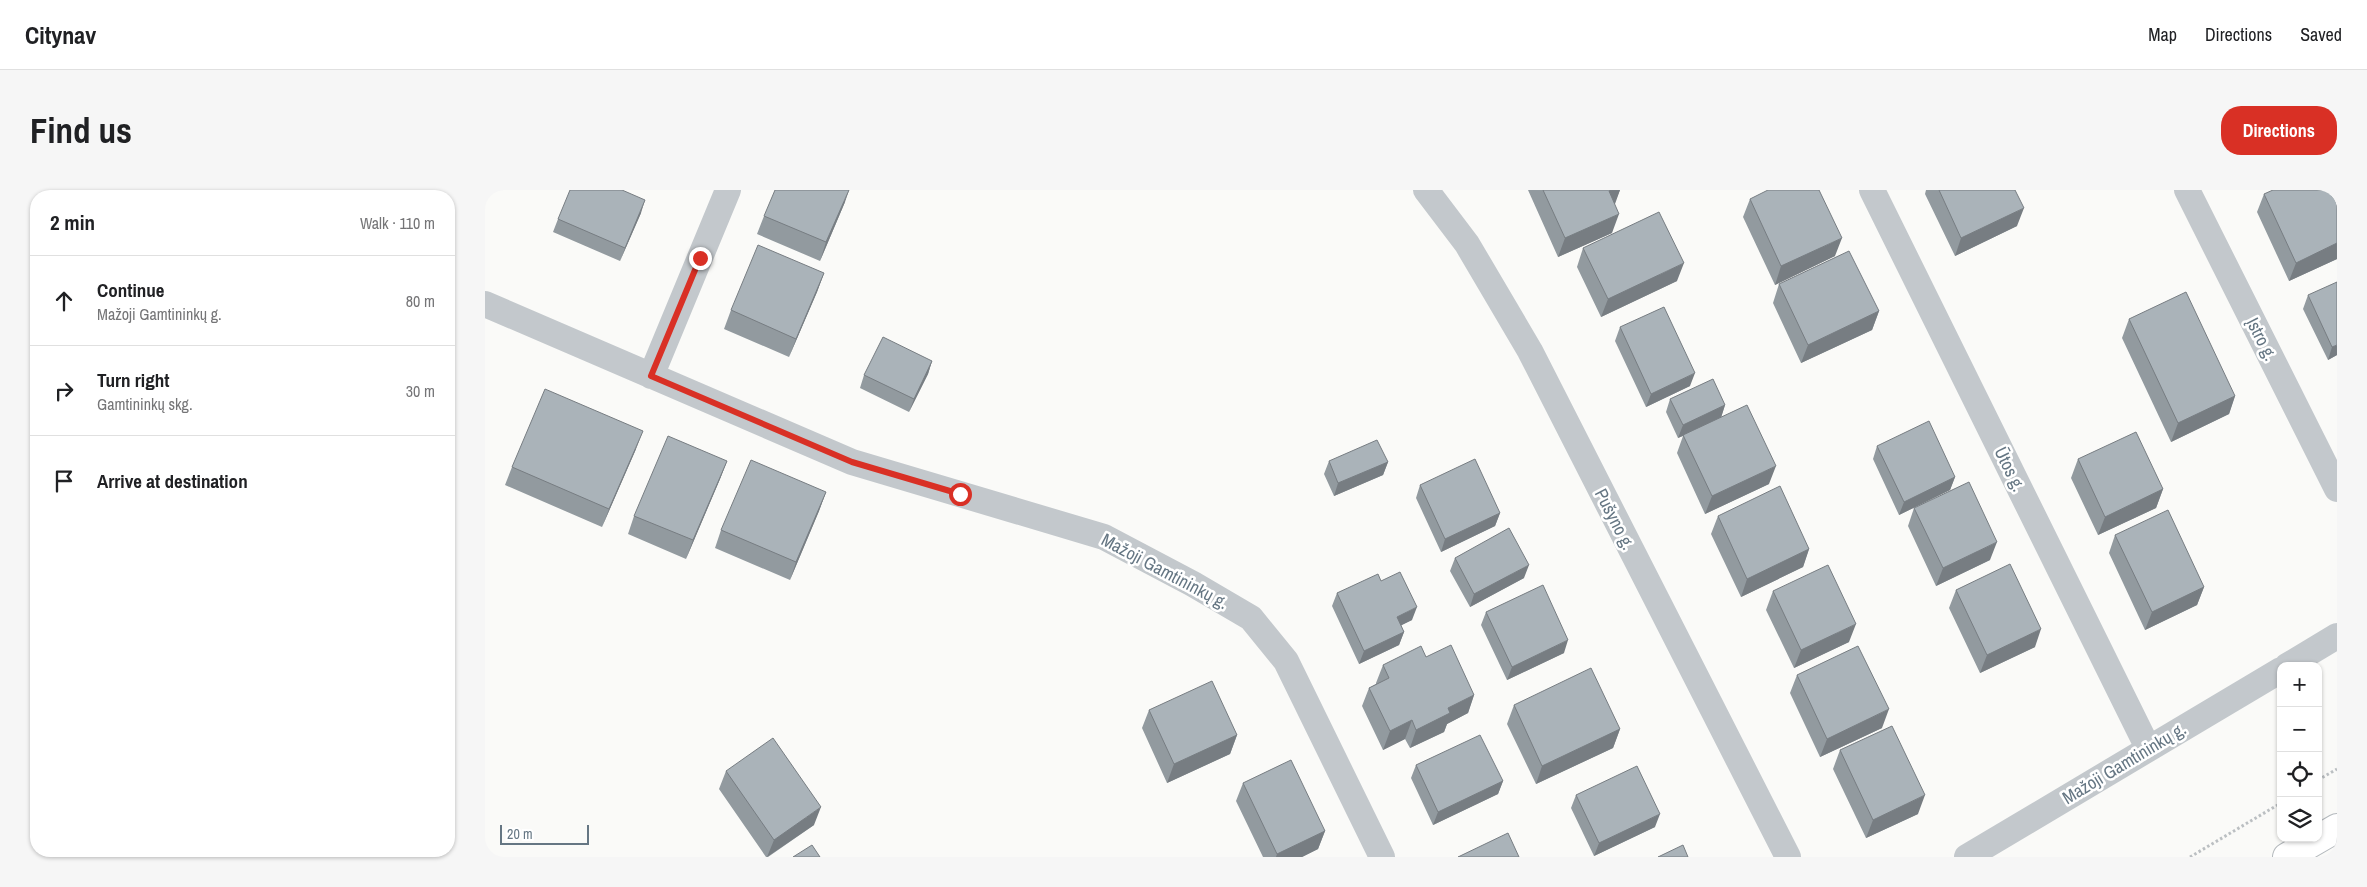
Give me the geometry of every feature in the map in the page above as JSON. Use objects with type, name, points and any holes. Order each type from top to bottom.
[{"type":"highway","points":[[2287,857],[2337,828]]},
{"type":"street","points":[[651,376],[728,190]]},
{"type":"street","name":"Pušyno g.","points":[[1426,190],[1467,244],[1530,351],[1788,857]]},
{"type":"street","name":"Ūtos g.","points":[[1872,190],[2148,748]]},
{"type":"street","name":"Įstro g.","points":[[2187,190],[2337,489]]},
{"type":"street","name":"Mažoji Gamtininkų g.","points":[[485,304],[852,462],[1104,537],[1193,584],[1251,618],[1286,661],[1382,857]]},
{"type":"street","points":[[2294,662],[2337,636]]},
{"type":"street","name":"Mažoji Gamtininkų g.","points":[[1967,857],[2277,672]]},
{"type":"path","points":[[2322,778],[2337,769]]},
{"type":"path","points":[[2190,857],[2277,805]]},
{"type":"building","points":[[570,190],[622,190],[645,200],[625,248],[558,219]]},
{"type":"building","points":[[775,190],[849,190],[826,242],[764,216]]},
{"type":"building","points":[[1543,190],[1612,190],[1609,191],[1619,214],[1565,238]]},
{"type":"building","points":[[1768,190],[1819,190],[1842,238],[1781,266],[1750,199]]},
{"type":"building","points":[[1939,190],[2015,190],[2024,208],[1961,238]]},
{"type":"building","points":[[2273,190],[2334,190],[2337,196],[2337,243],[2296,263],[2264,194]]},
{"type":"building","points":[[1659,212],[1684,263],[1608,299],[1583,248]]},
{"type":"building","points":[[758,245],[824,273],[796,339],[731,310]]},
{"type":"building","points":[[1849,251],[1879,311],[1808,345],[1779,284]]},
{"type":"building","points":[[2337,282],[2337,345],[2332,347],[2308,295]]},
{"type":"building","points":[[2186,292],[2235,396],[2178,423],[2129,319]]},
{"type":"building","points":[[1664,307],[1695,373],[1651,394],[1620,327]]},
{"type":"building","points":[[883,337],[932,361],[914,399],[864,375]]},
{"type":"building","points":[[1713,379],[1725,405],[1683,425],[1670,399]]},
{"type":"building","points":[[545,389],[643,431],[609,509],[512,467]]},
{"type":"building","points":[[1747,405],[1776,466],[1712,496],[1683,435]]},
{"type":"building","points":[[1929,421],[1955,477],[1904,502],[1877,446]]},
{"type":"building","points":[[2136,432],[2163,489],[2105,517],[2078,459]]},
{"type":"building","points":[[668,436],[727,461],[693,540],[634,516]]},
{"type":"building","points":[[1377,440],[1388,462],[1338,483],[1329,461]]},
{"type":"building","points":[[1475,459],[1500,513],[1445,539],[1420,485]]},
{"type":"building","points":[[751,460],[826,492],[796,562],[721,530]]},
{"type":"building","points":[[1969,482],[1997,542],[1943,568],[1914,508]]},
{"type":"building","points":[[1780,486],[1809,549],[1747,579],[1718,516]]},
{"type":"building","points":[[2168,510],[2204,587],[2152,612],[2115,535]]},
{"type":"building","points":[[1509,528],[1529,565],[1474,594],[1455,558]]},
{"type":"building","points":[[2010,564],[2041,629],[1987,655],[1956,590]]},
{"type":"building","points":[[1828,565],[1856,624],[1801,650],[1773,591]]},
{"type":"building","points":[[1400,572],[1417,607],[1397,617],[1404,632],[1364,651],[1337,593],[1378,574],[1381,581]]},
{"type":"building","points":[[1543,585],[1568,640],[1512,667],[1486,612]]},
{"type":"building","points":[[1451,645],[1474,695],[1448,708],[1450,713],[1416,730],[1412,720],[1390,731],[1369,688],[1389,678],[1383,665],[1421,646],[1426,657]]},
{"type":"building","points":[[1858,646],[1889,709],[1827,739],[1797,675]]},
{"type":"building","points":[[1591,668],[1620,729],[1542,766],[1514,705]]},
{"type":"building","points":[[1212,681],[1237,735],[1174,764],[1149,710]]},
{"type":"building","points":[[1892,726],[1925,795],[1873,820],[1840,750]]},
{"type":"building","points":[[1480,735],[1503,781],[1438,812],[1416,765]]},
{"type":"building","points":[[773,738],[821,807],[774,840],[726,771]]},
{"type":"building","points":[[1291,760],[1325,831],[1277,854],[1243,783]]},
{"type":"building","points":[[1637,766],[1660,814],[1599,843],[1576,795]]},
{"type":"building","points":[[1508,833],[1519,857],[1458,857]]},
{"type":"building","points":[[812,845],[820,857],[793,857]]},
{"type":"building","points":[[1683,845],[1688,857],[1658,857]]},
{"type":"route","points":[[700,258],[651,376],[852,462],[960,494]]}]
